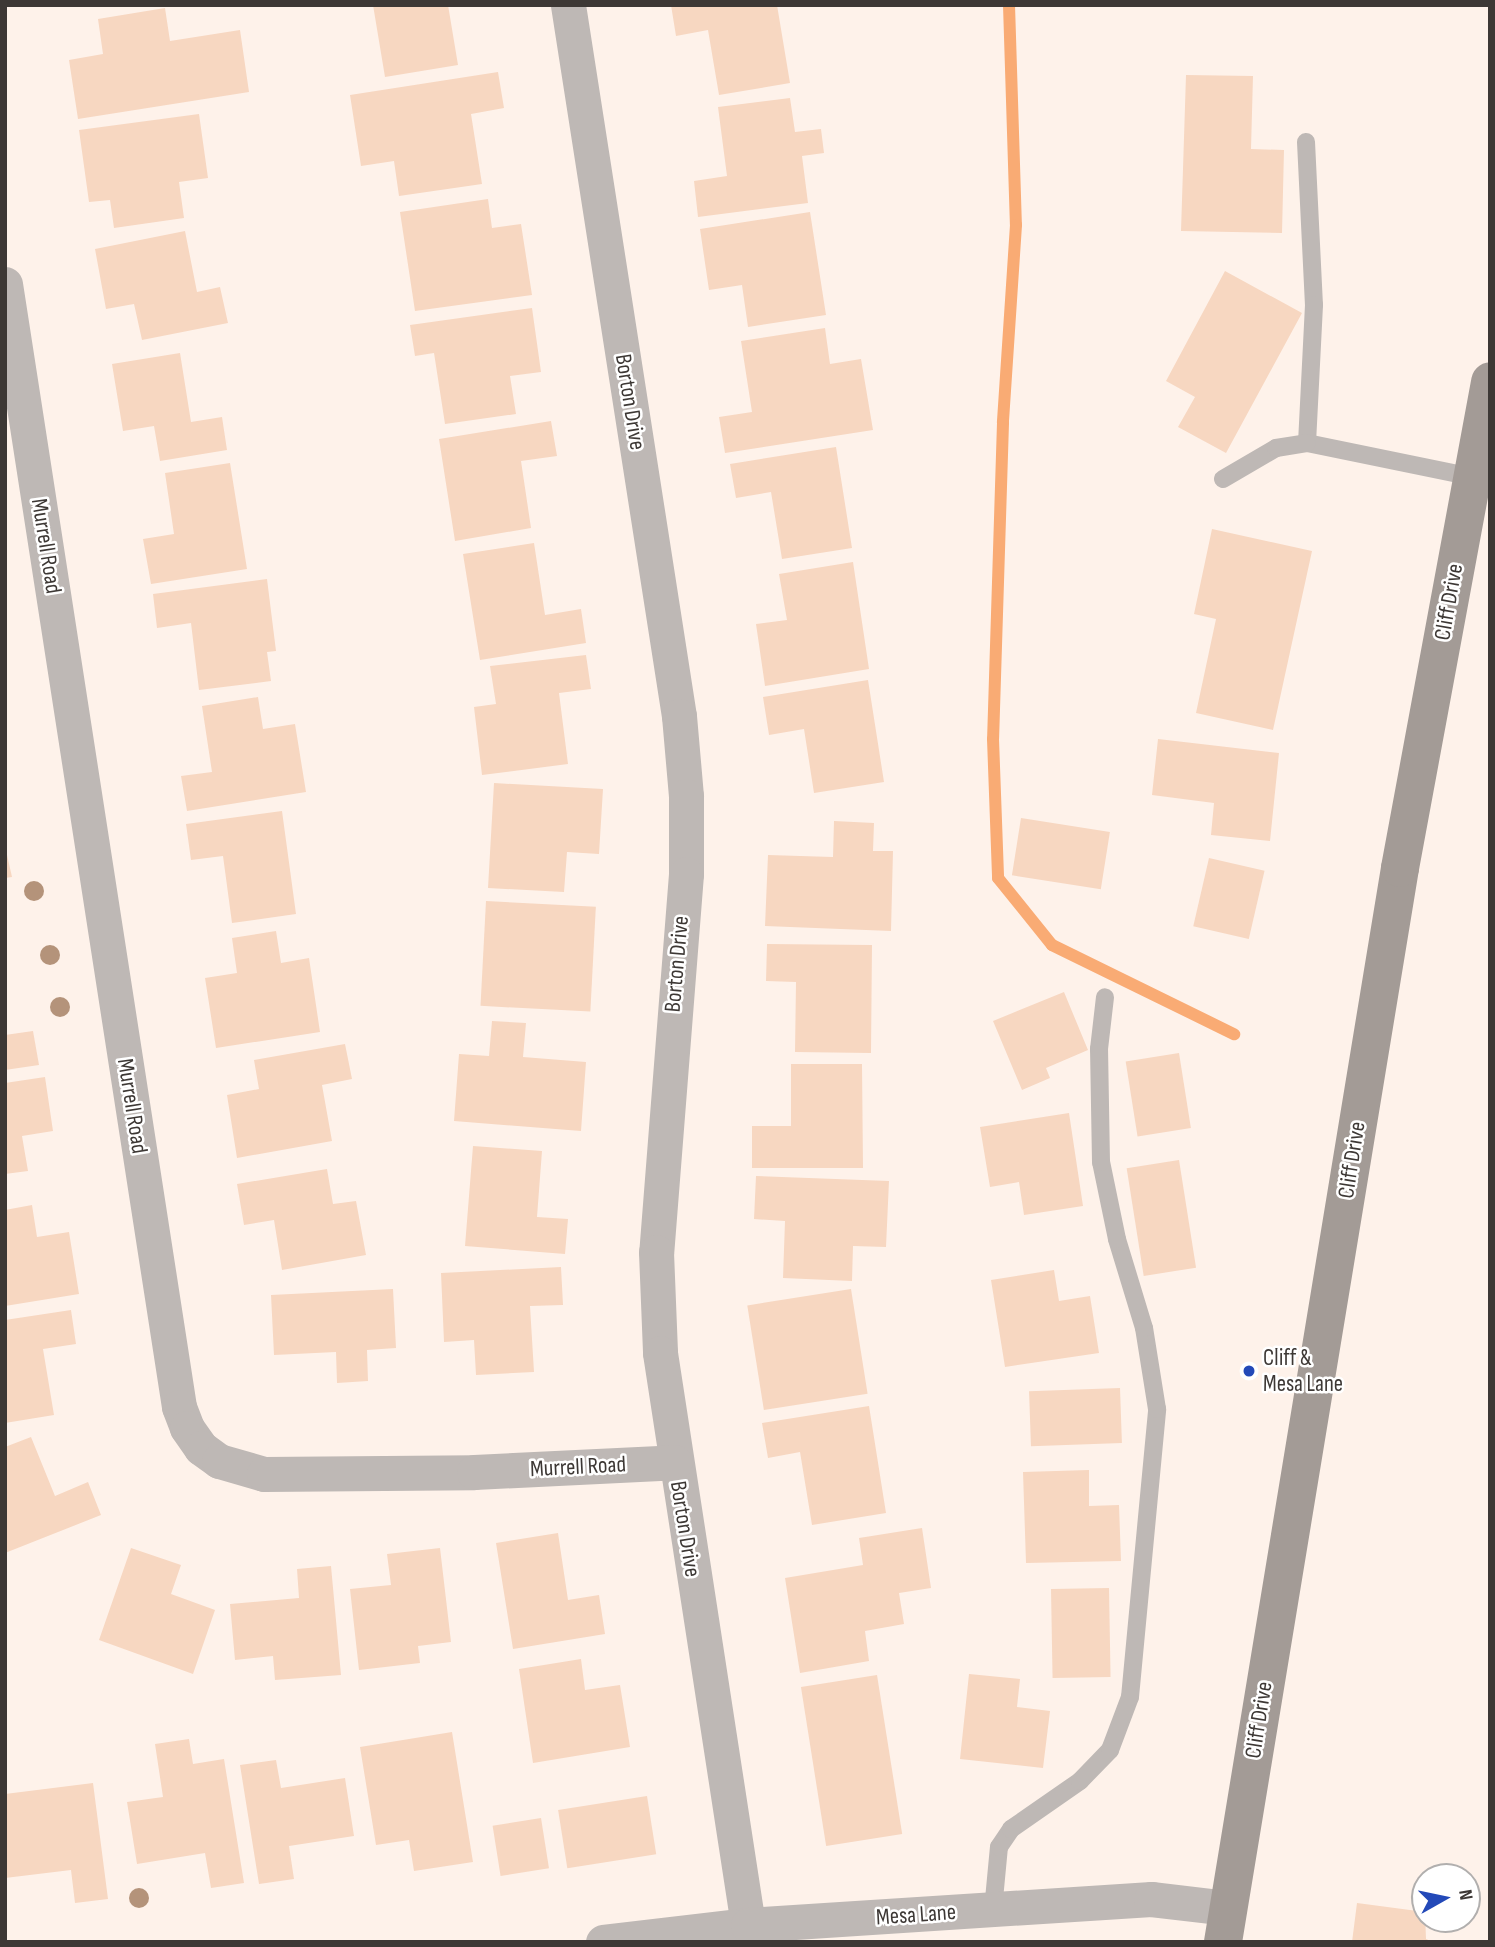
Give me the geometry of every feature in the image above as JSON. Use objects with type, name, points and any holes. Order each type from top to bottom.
[{"type":"main road","name":"Cliff Drive","points":[[1225,1925],[1400,869],[1490,381]]},
{"type":"street","name":"Borton Drive","points":[[568,5],[679,716],[686,796],[685,874],[656,1252],[660,1353],[748,1925]]},
{"type":"street","name":"Murrell Road","points":[[5,284],[178,1407],[187,1428],[201,1448],[219,1461],[264,1474],[474,1472],[675,1462]]},
{"type":"street","name":"Mesa Lane","points":[[603,1942],[748,1925],[1152,1899],[1225,1925]]},
{"type":"lane","points":[[1306,142],[1314,305],[1307,443]]},
{"type":"lane","points":[[1223,479],[1276,448],[1307,443],[1472,477]]},
{"type":"lane","points":[[993,1910],[999,1847],[1011,1829],[1080,1781],[1110,1750],[1130,1697],[1157,1409],[1144,1328],[1117,1239],[1101,1162],[1099,1049],[1105,997]]},
{"type":"building","points":[[373,5],[448,5],[458,65],[385,77]]},
{"type":"building","points":[[671,5],[777,5],[790,83],[719,95],[708,30],[676,36]]},
{"type":"building","points":[[165,8],[170,41],[240,30],[249,92],[78,119],[69,60],[103,54],[98,19]]},
{"type":"building","points":[[498,72],[504,108],[471,114],[482,184],[399,196],[394,161],[361,166],[350,95]]},
{"type":"building","points":[[1186,75],[1253,76],[1251,149],[1284,150],[1282,233],[1181,231]]},
{"type":"building","points":[[790,98],[795,132],[821,129],[824,153],[802,156],[808,203],[698,217],[694,181],[727,176],[718,107]]},
{"type":"building","points":[[199,114],[208,178],[179,182],[184,218],[114,228],[110,200],[89,202],[79,130]]},
{"type":"building","points":[[488,199],[492,228],[521,224],[532,295],[415,311],[400,212]]},
{"type":"building","points":[[810,212],[826,315],[748,327],[742,285],[709,290],[700,229]]},
{"type":"building","points":[[185,231],[197,292],[220,287],[228,323],[142,340],[134,304],[106,309],[95,249]]},
{"type":"building","points":[[1225,271],[1302,313],[1226,453],[1178,427],[1195,397],[1166,381]]},
{"type":"building","points":[[532,308],[541,372],[510,376],[516,414],[445,424],[434,353],[415,356],[410,325]]},
{"type":"building","points":[[825,328],[830,364],[861,359],[873,430],[725,453],[719,417],[752,412],[741,341]]},
{"type":"building","points":[[180,353],[191,422],[222,417],[227,450],[160,461],[154,426],[123,431],[112,364]]},
{"type":"building","points":[[551,421],[557,456],[521,461],[531,528],[455,541],[439,439]]},
{"type":"building","points":[[836,447],[852,548],[782,559],[771,492],[736,498],[730,464]]},
{"type":"building","points":[[230,463],[247,569],[151,584],[143,539],[174,534],[165,473]]},
{"type":"building","points":[[1212,529],[1312,551],[1273,730],[1196,713],[1216,619],[1194,614]]},
{"type":"building","points":[[534,543],[545,615],[581,609],[586,643],[480,660],[463,554]]},
{"type":"building","points":[[853,562],[869,669],[765,686],[756,624],[787,620],[779,574]]},
{"type":"building","points":[[267,579],[276,651],[267,652],[271,681],[199,690],[191,623],[157,628],[153,594]]},
{"type":"building","points":[[586,655],[591,689],[559,693],[568,764],[482,775],[474,707],[496,704],[490,666]]},
{"type":"building","points":[[868,680],[884,782],[814,793],[804,729],[769,735],[763,697]]},
{"type":"building","points":[[258,697],[263,729],[295,724],[306,792],[187,811],[181,776],[212,772],[202,706]]},
{"type":"building","points":[[1158,739],[1279,753],[1270,841],[1211,835],[1214,803],[1152,795]]},
{"type":"building","points":[[494,783],[603,789],[599,854],[567,852],[564,892],[488,888]]},
{"type":"building","points":[[282,811],[296,914],[232,923],[223,856],[191,860],[186,824]]},
{"type":"building","points":[[1021,818],[1110,832],[1101,889],[1012,875]]},
{"type":"building","points":[[834,821],[874,823],[873,851],[893,851],[891,931],[765,926],[768,855],[833,857]]},
{"type":"building","points":[[5,846],[12,877],[5,878]]},
{"type":"building","points":[[1209,858],[1265,871],[1249,939],[1193,926]]},
{"type":"building","points":[[486,901],[596,907],[590,1012],[481,1006]]},
{"type":"building","points":[[276,931],[281,963],[309,958],[320,1032],[216,1048],[205,978],[237,973],[232,938]]},
{"type":"building","points":[[767,944],[872,945],[871,1053],[795,1052],[796,982],[766,981]]},
{"type":"building","points":[[1064,992],[1088,1050],[1046,1068],[1050,1078],[1022,1090],[993,1021]]},
{"type":"building","points":[[492,1021],[526,1023],[523,1057],[586,1062],[581,1131],[454,1121],[459,1054],[489,1056]]},
{"type":"building","points":[[33,1031],[39,1065],[5,1070],[5,1035]]},
{"type":"building","points":[[345,1044],[352,1079],[322,1085],[332,1141],[237,1158],[227,1095],[259,1089],[254,1060]]},
{"type":"building","points":[[1179,1053],[1191,1128],[1138,1137],[1126,1061]]},
{"type":"building","points":[[791,1064],[862,1064],[863,1168],[752,1168],[752,1126],[791,1126]]},
{"type":"building","points":[[45,1077],[53,1131],[22,1136],[28,1171],[5,1174],[5,1083]]},
{"type":"building","points":[[1069,1113],[1083,1206],[1024,1215],[1019,1182],[990,1187],[980,1127]]},
{"type":"building","points":[[473,1146],[542,1151],[537,1217],[568,1219],[565,1254],[465,1246]]},
{"type":"building","points":[[1179,1160],[1196,1268],[1144,1276],[1127,1168]]},
{"type":"building","points":[[327,1169],[333,1204],[356,1201],[366,1255],[282,1270],[274,1220],[244,1225],[237,1184]]},
{"type":"building","points":[[756,1176],[889,1181],[886,1247],[853,1246],[852,1281],[783,1278],[785,1221],[754,1219]]},
{"type":"building","points":[[32,1205],[37,1237],[69,1232],[79,1294],[5,1306],[5,1210]]},
{"type":"building","points":[[561,1267],[563,1305],[530,1306],[534,1372],[476,1375],[474,1340],[444,1342],[441,1273]]},
{"type":"building","points":[[1054,1270],[1059,1301],[1090,1296],[1099,1353],[1005,1367],[991,1280]]},
{"type":"building","points":[[393,1289],[396,1348],[367,1350],[368,1381],[337,1383],[336,1352],[274,1355],[271,1295]]},
{"type":"building","points":[[851,1289],[868,1394],[764,1410],[747,1305]]},
{"type":"building","points":[[71,1310],[76,1344],[43,1349],[54,1415],[5,1423],[5,1320]]},
{"type":"building","points":[[1120,1388],[1122,1443],[1031,1446],[1029,1391]]},
{"type":"building","points":[[869,1406],[886,1513],[812,1525],[800,1452],[768,1458],[762,1423]]},
{"type":"building","points":[[31,1437],[55,1496],[88,1482],[101,1515],[5,1553],[5,1447]]},
{"type":"building","points":[[1089,1470],[1089,1506],[1119,1505],[1121,1561],[1026,1563],[1023,1472]]},
{"type":"building","points":[[922,1528],[931,1588],[899,1593],[904,1624],[865,1631],[869,1661],[800,1673],[785,1578],[863,1565],[859,1538]]},
{"type":"building","points":[[558,1533],[568,1600],[599,1595],[605,1634],[513,1649],[496,1543]]},
{"type":"building","points":[[131,1548],[181,1565],[171,1594],[215,1610],[193,1674],[99,1640]]},
{"type":"building","points":[[440,1548],[451,1642],[418,1646],[420,1663],[359,1670],[350,1589],[391,1585],[387,1554]]},
{"type":"building","points":[[331,1566],[341,1675],[275,1680],[273,1656],[235,1660],[230,1604],[299,1598],[297,1569]]},
{"type":"building","points":[[1109,1588],[1111,1677],[1053,1678],[1051,1589]]},
{"type":"building","points":[[581,1659],[585,1690],[620,1685],[630,1747],[533,1763],[519,1669]]},
{"type":"building","points":[[969,1674],[1020,1679],[1017,1707],[1050,1711],[1043,1768],[960,1759]]},
{"type":"building","points":[[877,1675],[902,1834],[826,1846],[801,1687]]},
{"type":"building","points":[[452,1732],[473,1862],[414,1871],[409,1840],[376,1845],[360,1747]]},
{"type":"building","points":[[189,1739],[193,1764],[224,1759],[244,1883],[211,1888],[205,1853],[137,1864],[127,1802],[163,1797],[155,1744]]},
{"type":"building","points":[[276,1760],[281,1788],[345,1778],[354,1836],[289,1846],[294,1879],[259,1884],[240,1765]]},
{"type":"building","points":[[93,1783],[108,1899],[75,1903],[71,1870],[5,1878],[5,1794]]},
{"type":"building","points":[[647,1796],[656,1854],[567,1868],[558,1810]]},
{"type":"building","points":[[541,1818],[549,1868],[501,1876],[493,1826]]},
{"type":"building","points":[[1357,1903],[1411,1910],[1411,1933],[1426,1933],[1426,1939],[1433,1942],[1352,1942]]},
{"type":"waterway","points":[[1009,5],[1016,225],[1003,423],[993,739],[998,878],[1052,945],[1234,1034]]},
{"type":"place","name":"Cliff & Mesa Lane","points":[[1249,1371]]}]
